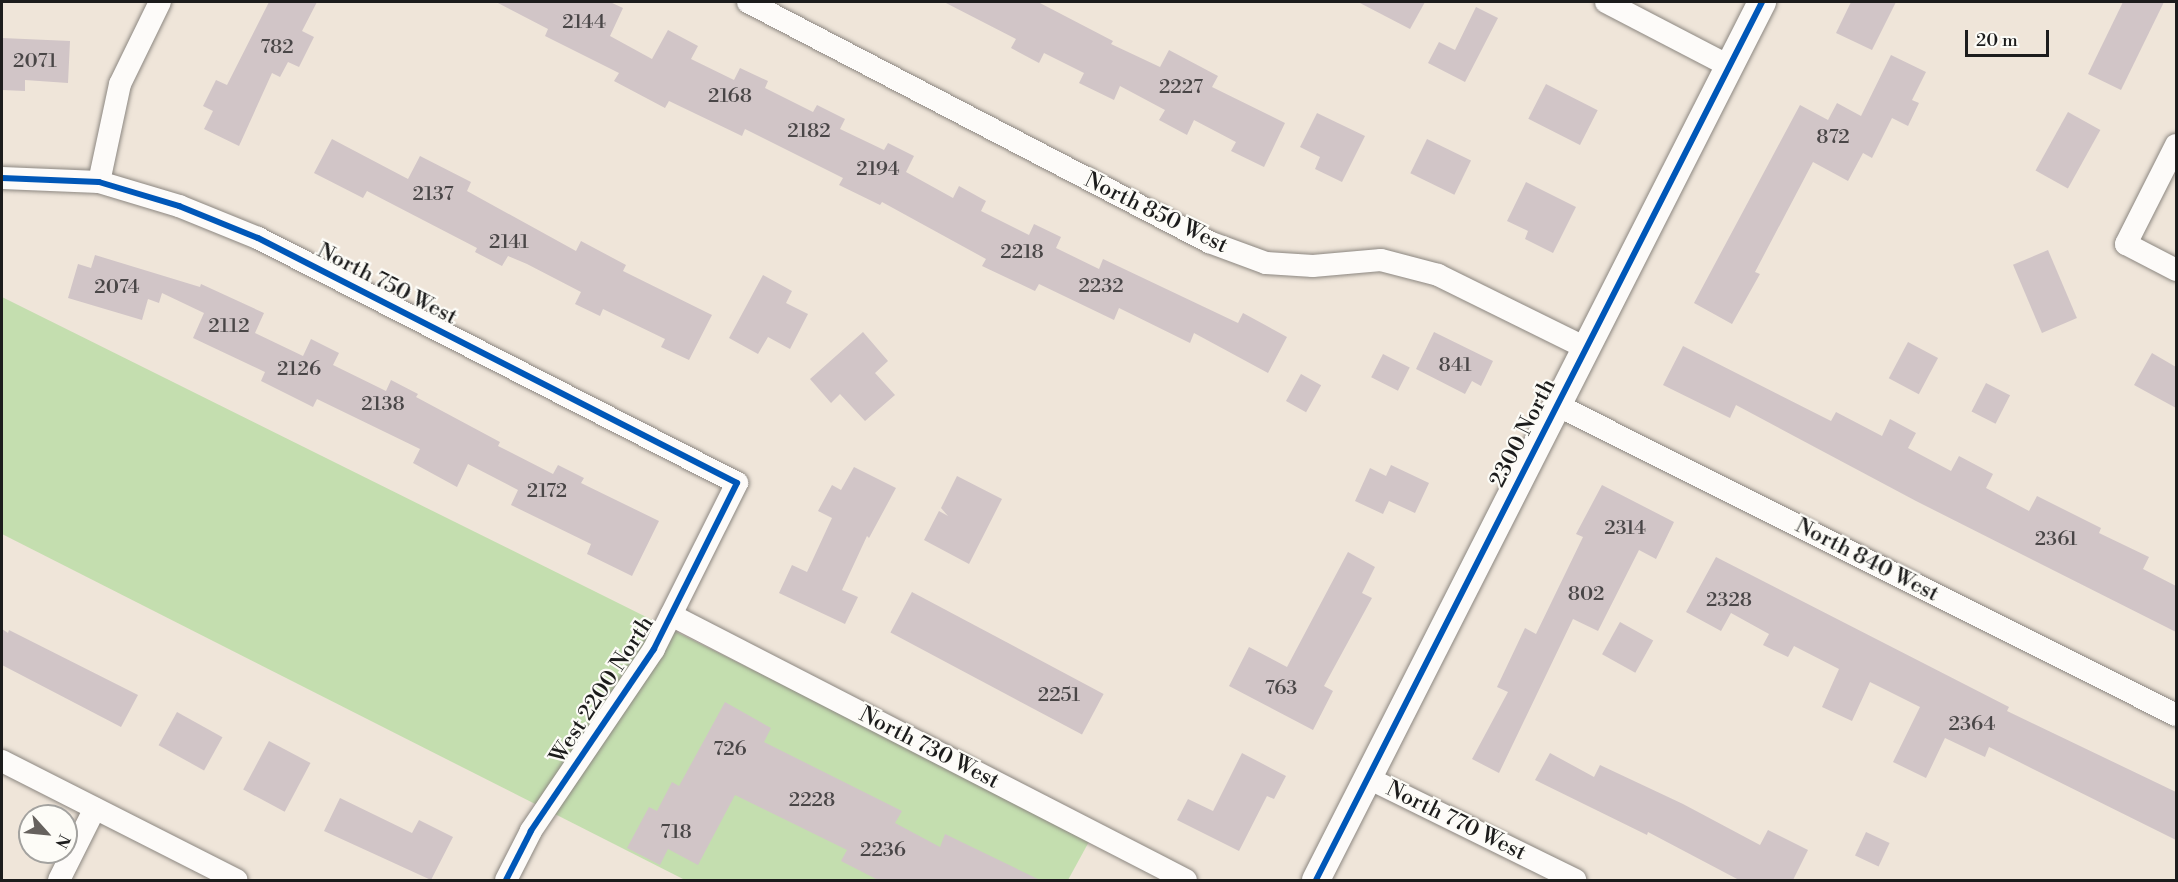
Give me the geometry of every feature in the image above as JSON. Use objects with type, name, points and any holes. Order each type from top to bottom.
[{"type":"street","points":[[99,182],[120,84],[160,2]]},
{"type":"street","name":"North 850 West","points":[[748,2],[1209,242],[1266,263],[1313,266],[1381,260],[1438,275],[1586,348]]},
{"type":"street","points":[[1606,2],[1729,66]]},
{"type":"street","name":"2300 North","points":[[1317,880],[1761,2]]},
{"type":"street","points":[[2176,145],[2126,244],[2176,270]]},
{"type":"street","name":"North 750 West","points":[[2,178],[99,182],[179,206],[258,238],[736,483]]},
{"type":"street","name":"North 840 West","points":[[1557,405],[2176,715]]},
{"type":"street","name":"West 2200 North","points":[[506,880],[531,831],[654,649],[736,483]]},
{"type":"street","name":"North 730 West","points":[[671,615],[1186,880]]},
{"type":"street","points":[[2,761],[237,880]]},
{"type":"street","name":"North 770 West","points":[[1368,778],[1575,880]]},
{"type":"street","points":[[58,880],[95,808]]},
{"type":"green space","points":[[2,297],[1091,838],[1068,880],[685,880],[2,534]]},
{"type":"building","points":[[269,2],[317,2],[302,31],[314,37],[299,67],[288,62],[280,77],[272,73],[239,146],[204,129],[213,111],[203,106],[216,80],[227,85]]},
{"type":"building","points":[[496,2],[610,2],[623,8],[610,36],[652,59],[668,30],[698,46],[691,59],[734,80],[740,68],[768,81],[765,88],[813,112],[817,105],[845,119],[840,129],[884,150],[888,143],[914,156],[906,172],[953,198],[959,186],[986,201],[981,211],[1029,235],[1034,224],[1061,237],[1056,248],[1099,269],[1103,259],[1238,323],[1243,313],[1287,337],[1268,373],[1194,333],[1190,343],[1119,308],[1114,320],[1039,284],[1035,291],[982,266],[986,259],[882,202],[880,205],[839,185],[843,178],[745,129],[742,136],[669,101],[665,108],[614,81],[619,73],[545,36],[548,29]]},
{"type":"building","points":[[944,2],[1038,2],[1113,41],[1111,44],[1160,67],[1169,50],[1218,76],[1212,87],[1285,123],[1264,167],[1231,151],[1236,142],[1194,120],[1187,135],[1159,120],[1165,110],[1120,86],[1114,100],[1079,83],[1084,73],[1044,53],[1039,63],[1011,48],[1016,39]]},
{"type":"building","points":[[1358,2],[1425,2],[1410,29]]},
{"type":"building","points":[[1851,2],[1896,2],[1872,50],[1836,33]]},
{"type":"building","points":[[2123,2],[2164,2],[2121,90],[2088,74]]},
{"type":"building","points":[[1476,7],[1498,18],[1465,82],[1428,63],[1439,42],[1455,50]]},
{"type":"building","points":[[2,38],[70,41],[68,83],[25,80],[25,91],[2,90]]},
{"type":"building","points":[[1891,55],[1926,72],[1912,100],[1919,103],[1908,126],[1892,118],[1872,158],[1863,153],[1848,181],[1813,162],[1755,272],[1760,274],[1732,324],[1694,303],[1800,105],[1828,120],[1837,103],[1861,116]]},
{"type":"building","points":[[1546,84],[1598,110],[1580,145],[1528,119]]},
{"type":"building","points":[[2068,112],[2100,130],[2068,189],[2036,171]]},
{"type":"building","points":[[1317,113],[1365,136],[1342,182],[1315,169],[1320,157],[1300,147]]},
{"type":"building","points":[[332,139],[408,179],[420,156],[471,182],[467,191],[576,251],[581,241],[626,265],[623,271],[712,315],[689,360],[661,347],[665,339],[603,309],[600,316],[575,304],[581,292],[527,264],[508,256],[502,266],[475,252],[477,248],[367,191],[363,198],[314,173]]},
{"type":"building","points":[[1427,139],[1471,160],[1454,195],[1410,173]]},
{"type":"building","points":[[1526,182],[1576,207],[1553,253],[1525,239],[1528,231],[1507,221]]},
{"type":"building","points":[[2048,250],[2077,318],[2042,333],[2013,265]]},
{"type":"building","points":[[95,255],[200,287],[201,284],[264,313],[255,333],[303,356],[311,339],[339,353],[333,365],[386,391],[391,380],[418,394],[416,397],[500,442],[498,446],[553,474],[558,465],[584,478],[581,483],[659,521],[632,576],[587,554],[591,544],[511,505],[518,490],[468,464],[457,487],[413,463],[420,449],[317,399],[313,407],[261,381],[265,372],[193,338],[204,313],[162,293],[159,303],[148,299],[142,320],[68,298],[78,264],[91,268]]},
{"type":"building","points":[[763,275],[792,291],[786,303],[808,314],[790,349],[768,337],[758,354],[729,338]]},
{"type":"building","points":[[863,332],[888,361],[875,373],[895,395],[865,421],[840,394],[831,403],[810,379]]},
{"type":"building","points":[[1434,332],[1493,361],[1481,386],[1472,381],[1465,394],[1416,369]]},
{"type":"building","points":[[1908,342],[1938,358],[1919,394],[1889,378]]},
{"type":"building","points":[[1683,346],[1831,421],[1836,412],[1882,436],[1890,419],[1916,433],[1908,448],[1951,471],[1959,456],[1993,474],[1986,488],[2029,511],[2037,496],[2101,528],[2099,533],[2149,557],[2143,569],[2176,586],[2176,632],[1916,501],[1736,405],[1730,418],[1663,385]]},
{"type":"building","points":[[2152,353],[2176,367],[2176,408],[2134,385]]},
{"type":"building","points":[[1383,354],[1410,368],[1398,391],[1371,377]]},
{"type":"building","points":[[1301,374],[1321,385],[1306,412],[1286,401]]},
{"type":"building","points":[[1986,383],[2010,395],[1996,424],[1971,412]]},
{"type":"building","points":[[1391,465],[1429,483],[1415,513],[1389,501],[1383,514],[1355,501],[1370,468],[1386,476]]},
{"type":"building","points":[[854,467],[896,488],[869,538],[867,536],[842,590],[858,597],[845,624],[779,593],[792,565],[807,572],[832,518],[818,511],[832,485],[841,490]]},
{"type":"building","points":[[957,476],[1002,499],[969,564],[924,540],[939,511],[948,516],[941,508]]},
{"type":"building","points":[[1602,485],[1674,522],[1656,559],[1639,550],[1598,631],[1573,619],[1499,773],[1472,759],[1508,692],[1497,687],[1525,628],[1536,634],[1583,537],[1576,534]]},
{"type":"building","points":[[1348,552],[1375,567],[1362,593],[1372,598],[1324,686],[1333,691],[1313,730],[1229,686],[1249,647],[1287,667]]},
{"type":"building","points":[[1716,557],[2009,707],[2007,711],[2176,792],[2176,840],[1989,747],[1985,757],[1945,738],[1926,778],[1893,762],[1920,707],[1870,682],[1852,721],[1822,707],[1839,669],[1794,646],[1788,657],[1763,645],[1769,634],[1731,613],[1721,631],[1686,612]]},
{"type":"building","points":[[912,592],[1104,694],[1082,734],[890,633]]},
{"type":"building","points":[[1620,622],[1653,640],[1635,673],[1602,654]]},
{"type":"building","points":[[2,629],[8,633],[9,630],[138,695],[121,727],[2,665]]},
{"type":"building","points":[[725,702],[771,728],[764,742],[902,811],[895,823],[940,847],[945,834],[1040,880],[878,880],[841,861],[847,850],[735,795],[698,865],[668,849],[660,865],[627,848],[649,807],[657,811],[672,782],[679,786]]},
{"type":"building","points":[[177,712],[222,737],[204,770],[159,745]]},
{"type":"building","points":[[269,741],[310,763],[285,812],[243,790]]},
{"type":"building","points":[[1242,753],[1286,776],[1274,799],[1267,796],[1239,851],[1177,820],[1188,799],[1213,811]]},
{"type":"building","points":[[1550,753],[1594,777],[1600,765],[1683,804],[1760,845],[1768,830],[1808,850],[1793,880],[1739,880],[1648,832],[1647,835],[1535,780]]},
{"type":"building","points":[[340,798],[412,833],[419,820],[453,837],[431,880],[324,831]]},
{"type":"building","points":[[1866,832],[1890,843],[1879,867],[1855,856]]},
{"type":"cycle path","points":[[1316,880],[1762,2]]},
{"type":"cycle path","points":[[2,178],[99,182],[179,206],[258,238],[737,483],[654,649],[531,831],[506,880]]}]
